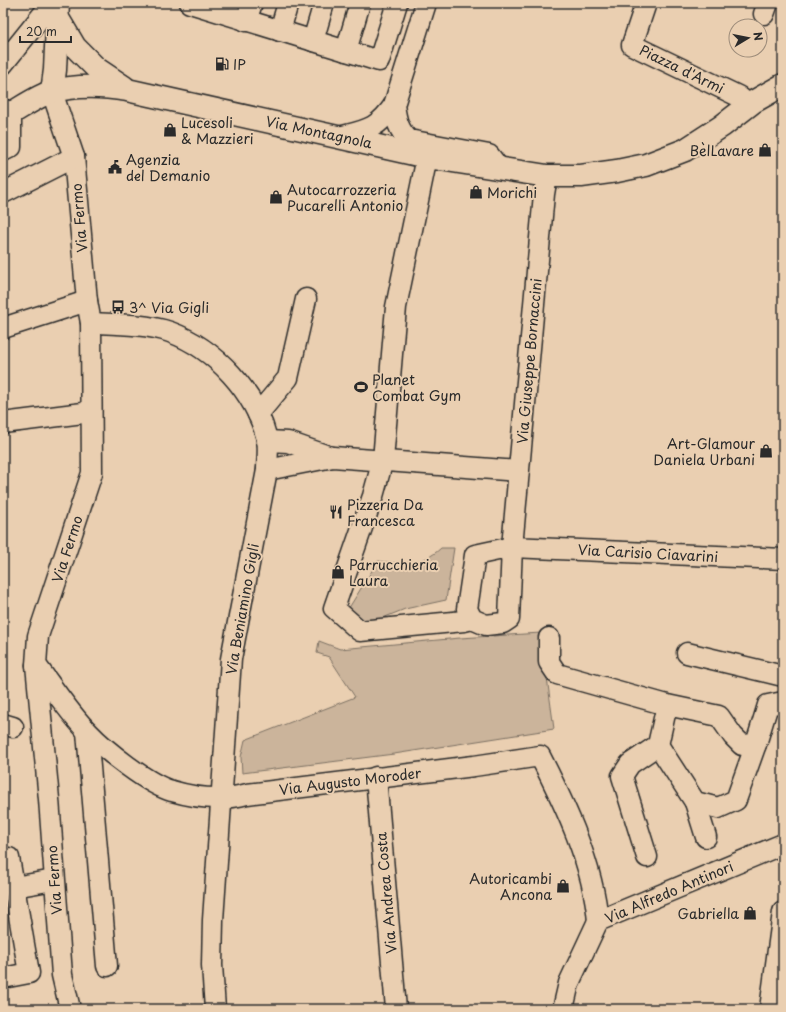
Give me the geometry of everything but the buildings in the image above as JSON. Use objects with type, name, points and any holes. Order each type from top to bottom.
[{"type":"main road","points":[[56,9],[80,52],[97,69],[127,90]]},
{"type":"main road","points":[[52,92],[56,9]]},
{"type":"main road","name":"Via Montagnola","points":[[6,113],[52,92],[78,87],[102,86],[127,90],[427,157],[547,176],[581,176],[646,165],[685,150],[722,126],[749,105],[783,85]]},
{"type":"street","points":[[190,3],[249,12],[280,31],[379,61],[396,3]]},
{"type":"street","points":[[280,31],[288,3]]},
{"type":"street","points":[[313,41],[324,3]]},
{"type":"street","points":[[346,51],[360,3]]},
{"type":"street","points":[[339,137],[375,126],[385,119],[394,105],[426,3]]},
{"type":"street","name":"Piazza d'Armi","points":[[646,3],[632,45],[738,96],[749,105]]},
{"type":"street","points":[[3,64],[56,9]]},
{"type":"street","name":"Via Fermo","points":[[52,92],[74,157],[87,301],[91,322],[92,473],[38,636],[36,664],[49,799],[62,975],[70,1009]]},
{"type":"street","points":[[394,105],[396,122],[402,134],[410,140],[489,155],[499,168]]},
{"type":"street","points":[[3,151],[12,147],[6,113]]},
{"type":"street","points":[[3,193],[74,157]]},
{"type":"street","points":[[427,157],[396,306],[383,460],[373,496],[334,608],[354,634],[360,631],[472,619],[468,610],[475,555],[512,547]]},
{"type":"street","name":"Via Giuseppe Bornaccini","points":[[472,619],[486,625],[503,623],[509,619],[512,547],[518,471],[544,194],[547,176]]},
{"type":"street","points":[[258,414],[288,378],[306,299]]},
{"type":"street","points":[[3,328],[87,301]]},
{"type":"street","name":"Via Beniamino Gigli","points":[[91,322],[131,325],[170,332],[208,353],[241,385],[258,414],[267,441],[267,470],[231,659],[213,920],[212,965],[215,1009]]},
{"type":"street","points":[[3,423],[92,412]]},
{"type":"street","points":[[267,441],[288,442],[333,457]]},
{"type":"street","points":[[267,470],[333,457],[518,471]]},
{"type":"street","name":"Via Carisio Ciavarini","points":[[512,547],[783,559]]},
{"type":"street","points":[[549,638],[549,662],[557,674],[667,705],[719,716],[733,736],[742,745],[756,744]]},
{"type":"street","points":[[687,653],[783,676]]},
{"type":"street","name":"Via Augusto Moroder","points":[[36,664],[87,732],[138,774],[171,791],[221,799],[540,756],[563,801],[596,897],[598,921]]},
{"type":"street","points":[[695,802],[718,808],[736,800],[768,705],[783,702]]},
{"type":"street","points":[[647,857],[622,776],[630,764],[658,745],[667,705]]},
{"type":"street","points":[[87,732],[107,966]]},
{"type":"street","points":[[658,745],[695,802],[706,837]]},
{"type":"street","name":"Via Andrea Costa","points":[[376,777],[396,1009]]},
{"type":"street","name":"Via Alfredo Antinori","points":[[563,1009],[569,983],[598,921],[783,844]]},
{"type":"street","points":[[3,978],[29,973],[9,858]]},
{"type":"street","points":[[14,887],[54,880]]},
{"type":"street","points":[[770,1009],[783,912]]},
{"type":"shaded area","points":[[441,548],[454,548],[446,600],[405,609],[368,624],[347,611],[378,561],[404,563],[419,561],[434,554]]},
{"type":"shaded area","points":[[541,633],[554,729],[394,754],[242,773],[241,757],[245,740],[355,697],[329,657],[317,653],[319,641],[340,649],[460,638]]},
{"type":"place","name":"IP","points":[[222,64]]},
{"type":"place","name":"Lucesoli & Mazzieri","points":[[170,130]]},
{"type":"place","name":"BèlLavare","points":[[765,150]]},
{"type":"place","name":"Agenzia del Demanio","points":[[115,167]]},
{"type":"place","name":"Morichi","points":[[476,192]]},
{"type":"place","name":"Autocarrozzeria Pucarelli Antonio","points":[[276,197]]},
{"type":"place","name":"3^ Via Gigli","points":[[118,307]]},
{"type":"place","name":"Planet Combat Gym","points":[[361,387]]},
{"type":"place","name":"Art-Glamour Daniela Urbani","points":[[766,451]]},
{"type":"place","name":"Pizzeria Da Francesca","points":[[336,512]]},
{"type":"place","name":"Parrucchieria Laura","points":[[338,572]]},
{"type":"place","name":"Autoricambi Ancona","points":[[563,886]]},
{"type":"place","name":"Gabriella","points":[[750,913]]}]
